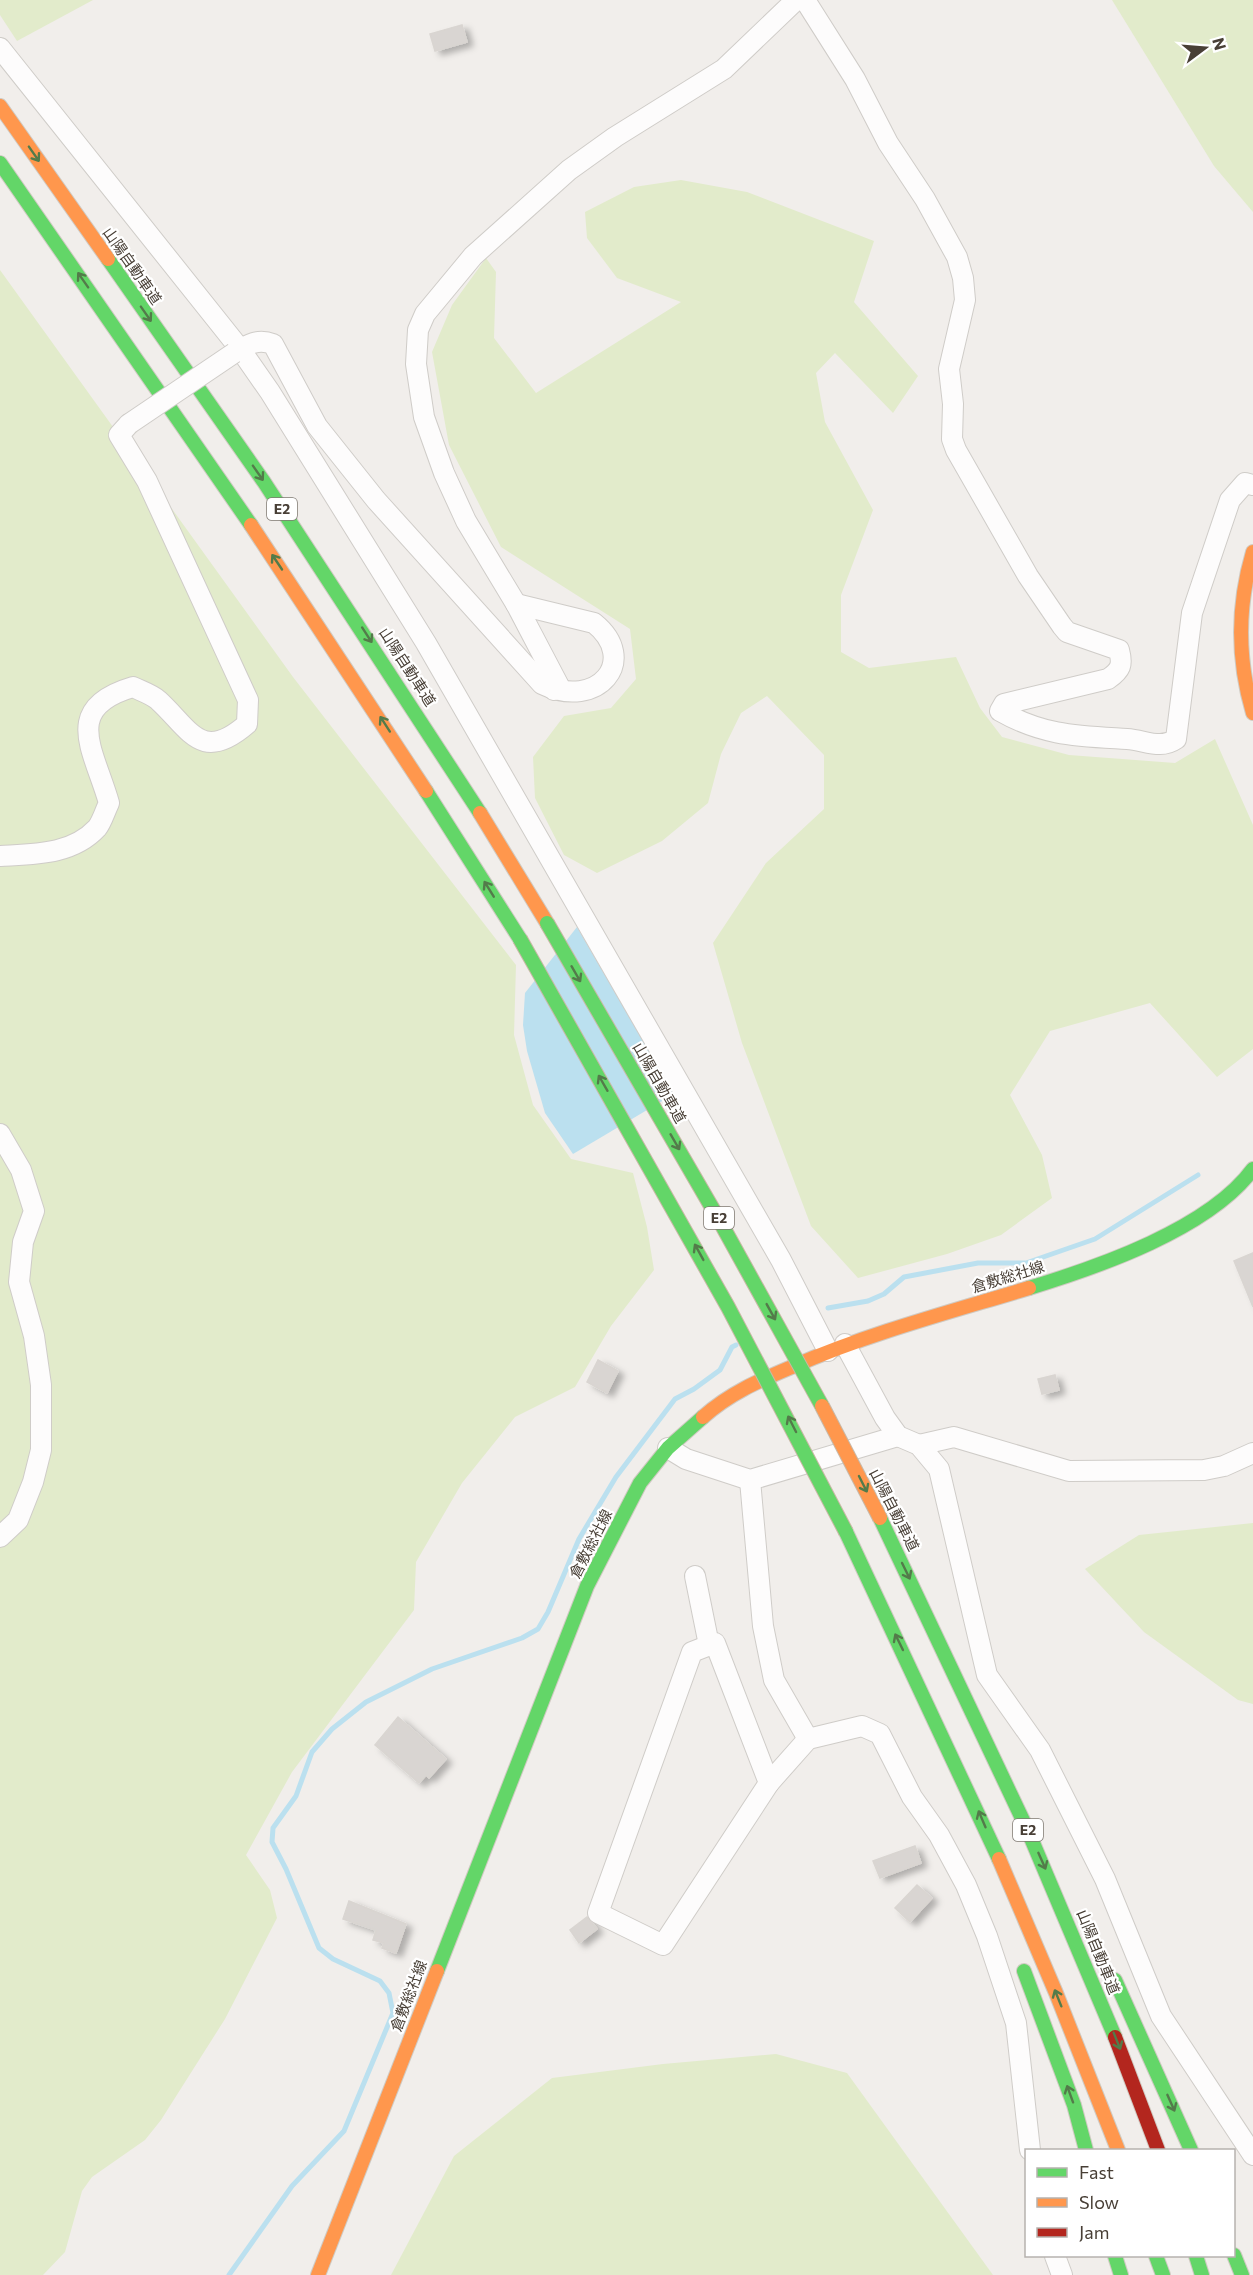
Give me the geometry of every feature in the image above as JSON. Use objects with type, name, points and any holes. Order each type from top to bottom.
[{"type":"main road","name":"山陽自動車道","points":[[0,106],[328,576],[458,777],[547,923],[733,1243],[823,1405],[948,1656],[1072,1928],[1157,2149]]},
{"type":"main road","name":"E2","points":[[0,163],[325,633],[520,939],[681,1220],[790,1419],[913,1670],[972,1796],[1036,1942],[1117,2149]]},
{"type":"main road","points":[[1253,552],[1246,574],[1240,619],[1242,662],[1253,713]]},
{"type":"main road","name":"倉敷総社線","points":[[318,2275],[587,1586],[640,1483],[668,1448],[721,1401],[744,1388],[837,1347],[1085,1270],[1139,1248],[1189,1224],[1245,1180],[1253,1169]]},
{"type":"main road","points":[[948,1656],[1048,1840]]},
{"type":"main road","points":[[913,1670],[977,1845]]},
{"type":"main road","points":[[1017,1954],[1074,2105],[1085,2149]]},
{"type":"main road","points":[[1109,1967],[1190,2149]]},
{"type":"main road","points":[[1115,2257],[1120,2275]]},
{"type":"main road","points":[[1156,2257],[1163,2275]]},
{"type":"main road","points":[[1196,2257],[1202,2275]]},
{"type":"main road","points":[[1234,2257],[1242,2275]]},
{"type":"street","points":[[554,690],[559,686],[516,604],[466,521],[444,473],[424,417],[416,347],[421,322],[453,277],[473,256],[569,170],[615,137],[724,69],[796,0]]},
{"type":"street","points":[[805,0],[855,79],[888,143],[925,199],[960,268],[965,300],[949,369],[953,404],[952,439],[956,450],[1028,576],[1062,626],[1067,632],[1119,650],[1122,663],[1118,672],[1108,678],[1004,704],[1000,711],[1059,735],[1130,739],[1162,746],[1176,739],[1192,614],[1230,500],[1239,487],[1245,483],[1253,485]]},
{"type":"street","points":[[0,48],[270,392],[426,643],[775,1250],[898,1436],[919,1445],[939,1469],[987,1675],[1040,1750],[1105,1879],[1161,2016],[1253,2155]]},
{"type":"street","points":[[0,856],[51,852],[78,843],[98,827],[109,803],[86,728],[92,710],[111,693],[134,687],[156,698],[194,739],[213,741],[232,737],[247,724],[248,700],[147,481],[119,435],[129,424],[251,343],[264,341],[273,344],[316,426],[368,490],[542,684],[554,690],[582,692],[604,683],[611,672],[611,645],[604,631],[594,623],[516,604]]},
{"type":"street","points":[[0,1134],[21,1170],[34,1211],[23,1242],[19,1282],[34,1336],[41,1396],[41,1450],[33,1482],[18,1520],[0,1537]]},
{"type":"street","points":[[668,1448],[686,1459],[750,1480],[898,1436]]},
{"type":"street","points":[[919,1445],[954,1437],[1069,1471],[1204,1470],[1224,1466],[1253,1453]]},
{"type":"street","points":[[750,1480],[763,1626],[774,1680],[808,1739]]},
{"type":"street","points":[[695,1576],[709,1645]]},
{"type":"street","points":[[769,1784],[715,1643],[692,1652],[598,1913],[663,1946],[769,1784],[808,1739],[862,1726],[880,1734],[912,1797],[939,1835],[966,1885],[987,1936],[1016,2024],[1030,2149]]},
{"type":"street","points":[[1055,2257],[1062,2275]]},
{"type":"green space","points":[[0,0],[93,0],[17,41],[0,15]]},
{"type":"green space","points":[[1112,0],[1253,0],[1253,212],[1214,166]]},
{"type":"green space","points":[[681,180],[747,192],[874,241],[854,302],[918,376],[893,413],[835,353],[816,373],[825,422],[873,510],[841,595],[841,652],[869,668],[956,657],[980,708],[1002,737],[1069,755],[1175,763],[1215,739],[1253,825],[1253,1049],[1217,1077],[1150,1003],[1050,1031],[1010,1095],[1042,1155],[1052,1198],[1001,1235],[947,1254],[858,1278],[811,1226],[742,1043],[713,943],[766,863],[824,809],[824,755],[767,696],[741,713],[721,754],[708,803],[662,841],[597,873],[564,855],[535,798],[533,757],[564,716],[611,708],[636,679],[630,629],[501,547],[449,445],[432,352],[452,305],[486,258],[496,272],[494,338],[536,393],[681,302],[617,278],[587,238],[585,212],[634,187]]},
{"type":"green space","points":[[0,270],[293,677],[516,965],[514,1035],[533,1105],[571,1159],[633,1173],[647,1227],[654,1270],[611,1326],[575,1387],[515,1417],[462,1483],[416,1562],[414,1610],[292,1772],[246,1855],[270,1890],[277,1918],[225,2019],[161,2120],[145,2140],[92,2177],[82,2191],[65,2252],[43,2275],[0,2275]]},
{"type":"green space","points":[[1253,1523],[1253,1704],[1238,1700],[1144,1632],[1085,1569],[1139,1535]]},
{"type":"green space","points":[[776,2054],[847,2073],[993,2275],[391,2275],[454,2156],[552,2078],[663,2064]]},
{"type":"water","points":[[577,927],[674,1094],[573,1154],[545,1113],[527,1051],[523,1025],[525,993]]},
{"type":"building","points":[[462,25],[467,42],[435,51],[430,34]]},
{"type":"building","points":[[1253,1253],[1253,1307],[1234,1261]]},
{"type":"building","points":[[598,1360],[618,1371],[607,1393],[587,1382]]},
{"type":"building","points":[[1055,1375],[1059,1390],[1042,1394],[1038,1379]]},
{"type":"building","points":[[398,1717],[446,1759],[429,1778],[426,1775],[419,1783],[375,1745]]},
{"type":"building","points":[[915,1846],[921,1863],[880,1878],[873,1861]]},
{"type":"building","points":[[917,1885],[932,1898],[910,1922],[895,1908]]},
{"type":"building","points":[[349,1901],[406,1924],[396,1953],[382,1948],[384,1943],[373,1940],[376,1930],[343,1919]]},
{"type":"building","points":[[587,1917],[597,1929],[579,1943],[570,1930]]},
{"type":"waterway","points":[[828,1308],[868,1301],[884,1294],[904,1277],[978,1263],[1026,1263],[1095,1239],[1198,1175]]},
{"type":"waterway","points":[[229,2275],[292,2186],[344,2131],[393,2013],[389,1993],[380,1981],[333,1959],[319,1948],[286,1869],[272,1842],[273,1828],[296,1796],[312,1752],[332,1729],[366,1702],[432,1669],[522,1638],[538,1629],[548,1612],[579,1539],[616,1477],[675,1399],[694,1389],[720,1370],[732,1347],[736,1345]]},
{"type":"traffic: fast","points":[[0,163],[251,525]]},
{"type":"traffic: fast","points":[[108,259],[264,482],[480,813]]},
{"type":"traffic: fast","points":[[426,791],[520,939]]},
{"type":"traffic: fast","points":[[547,923],[718,1218],[822,1406]]},
{"type":"traffic: fast","points":[[520,939],[728,1307],[846,1532]]},
{"type":"traffic: fast","points":[[1029,1288],[1119,1257],[1181,1227],[1209,1210],[1234,1190],[1253,1169]]},
{"type":"traffic: fast","points":[[437,1971],[587,1586],[640,1483],[668,1448],[703,1417]]},
{"type":"traffic: fast","points":[[880,1518],[1028,1831],[1115,2037]]},
{"type":"traffic: fast","points":[[846,1532],[999,1859]]},
{"type":"traffic: fast","points":[[1024,1971],[1074,2105],[1086,2149]]},
{"type":"traffic: fast","points":[[1115,1980],[1191,2149]]},
{"type":"traffic: fast","points":[[1115,2257],[1121,2275]]},
{"type":"traffic: fast","points":[[1156,2257],[1163,2275]]},
{"type":"traffic: fast","points":[[1196,2257],[1202,2275]]},
{"type":"traffic: fast","points":[[1235,2257],[1242,2275]]},
{"type":"traffic: slow","points":[[0,106],[108,259]]},
{"type":"traffic: slow","points":[[251,525],[426,791]]},
{"type":"traffic: slow","points":[[1253,552],[1244,592],[1241,632],[1244,673],[1253,713]]},
{"type":"traffic: slow","points":[[480,813],[547,923]]},
{"type":"traffic: slow","points":[[703,1417],[724,1400],[747,1387],[823,1354],[910,1324],[1029,1288]]},
{"type":"traffic: slow","points":[[822,1406],[880,1518]]},
{"type":"traffic: slow","points":[[999,1859],[1056,1993],[1118,2149]]},
{"type":"traffic: slow","points":[[318,2275],[437,1971]]},
{"type":"traffic: jam","points":[[1115,2037],[1158,2149]]}]
